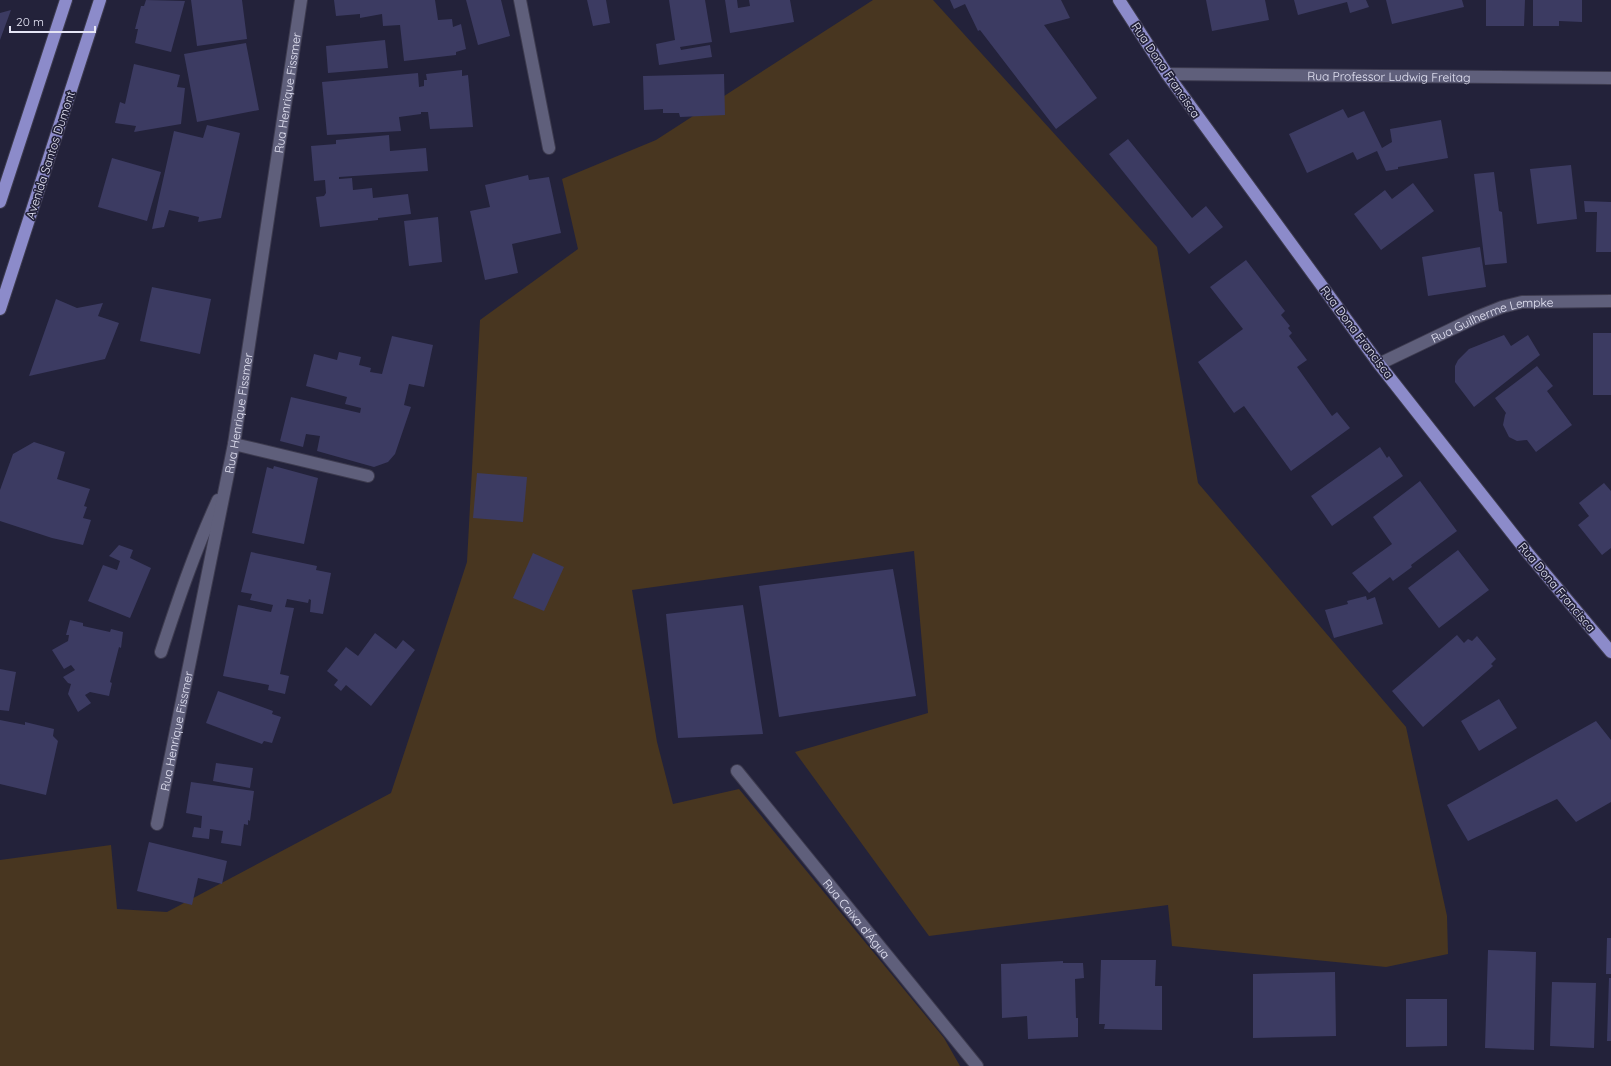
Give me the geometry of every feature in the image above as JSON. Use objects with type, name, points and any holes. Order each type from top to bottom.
[{"type":"main road","points":[[0,202],[66,0]]},
{"type":"main road","name":"Avenida Santos Dumont","points":[[0,309],[100,0]]},
{"type":"main road","name":"Rua Dona Francisca","points":[[1120,0],[1167,74],[1379,364],[1527,552],[1611,652]]},
{"type":"street","name":"Rua Henrique Fissmer","points":[[157,824],[234,444],[302,0]]},
{"type":"street","points":[[520,0],[549,148]]},
{"type":"street","name":"Rua Professor Ludwig Freitag","points":[[1167,74],[1611,78]]},
{"type":"street","name":"Rua Guilherme Lempke","points":[[1379,364],[1476,317],[1502,307],[1522,302],[1611,301]]},
{"type":"street","points":[[234,444],[368,476]]},
{"type":"street","points":[[161,652],[189,568],[202,535],[227,483]]},
{"type":"street","name":"Rua Caixa d'Água","points":[[737,771],[977,1066]]},
{"type":"shaded area","points":[[873,0],[933,0],[1157,247],[1198,483],[1406,727],[1447,916],[1448,954],[1386,967],[1172,946],[1168,905],[929,936],[795,752],[928,713],[914,551],[632,590],[657,742],[673,804],[739,789],[944,1038],[960,1066],[0,1066],[0,860],[111,845],[117,909],[167,912],[391,793],[467,562],[480,320],[578,249],[562,179],[656,140]]},
{"type":"building","points":[[146,0],[185,1],[171,52],[135,43],[138,29],[135,29],[141,6],[144,6]]},
{"type":"building","points":[[191,0],[242,0],[247,39],[197,46]]},
{"type":"building","points":[[334,0],[435,0],[438,20],[452,19],[453,27],[461,24],[466,49],[456,52],[456,55],[404,61],[400,25],[383,26],[382,14],[360,18],[360,14],[336,16]]},
{"type":"building","points":[[466,0],[501,0],[510,36],[478,45]]},
{"type":"building","points":[[587,0],[606,0],[610,23],[593,26]]},
{"type":"building","points":[[669,0],[705,0],[712,42],[680,47],[681,50],[710,45],[712,57],[659,65],[656,44],[675,40]]},
{"type":"building","points":[[725,0],[737,0],[738,8],[750,6],[749,0],[790,0],[794,22],[730,33]]},
{"type":"building","points":[[950,0],[1061,0],[1070,18],[1044,25],[1097,98],[1056,129],[980,30],[978,31],[965,4],[954,9]]},
{"type":"building","points":[[1206,0],[1265,0],[1269,20],[1212,31]]},
{"type":"building","points":[[1294,0],[1366,0],[1369,7],[1350,13],[1347,2],[1298,15]]},
{"type":"building","points":[[1386,0],[1462,0],[1464,7],[1392,24]]},
{"type":"building","points":[[1486,0],[1525,0],[1524,26],[1486,26]]},
{"type":"building","points":[[1533,0],[1582,0],[1582,22],[1559,21],[1559,26],[1533,26]]},
{"type":"building","points":[[11,10],[0,40],[0,13]]},
{"type":"building","points":[[385,40],[388,68],[328,73],[326,46]]},
{"type":"building","points":[[246,43],[259,110],[197,122],[184,54]]},
{"type":"building","points":[[134,64],[180,75],[177,87],[185,88],[181,124],[134,132],[136,126],[115,123],[120,102],[125,104]]},
{"type":"building","points":[[462,70],[462,76],[468,75],[473,127],[430,129],[428,112],[421,112],[421,114],[399,117],[401,131],[327,135],[322,82],[418,73],[419,87],[424,86],[424,80],[427,80],[426,74]]},
{"type":"building","points":[[724,74],[725,115],[680,117],[679,113],[663,113],[663,109],[644,110],[643,76]]},
{"type":"building","points":[[1343,109],[1348,118],[1364,111],[1382,148],[1392,142],[1390,129],[1441,120],[1448,158],[1398,167],[1398,169],[1386,171],[1377,151],[1357,160],[1353,152],[1307,173],[1289,134]]},
{"type":"building","points":[[207,125],[240,133],[221,218],[198,222],[199,217],[169,210],[164,227],[152,229],[174,131],[203,138]]},
{"type":"building","points":[[389,135],[390,151],[426,148],[428,171],[339,177],[339,179],[352,178],[353,190],[372,188],[373,198],[408,194],[411,214],[378,218],[378,220],[320,227],[316,197],[324,196],[326,193],[325,180],[314,181],[311,146],[336,144],[336,140]]},
{"type":"building","points":[[1128,139],[1192,218],[1206,206],[1223,227],[1189,254],[1109,154]]},
{"type":"building","points":[[112,158],[161,172],[147,221],[98,207]]},
{"type":"building","points":[[1571,165],[1577,219],[1537,224],[1530,169]]},
{"type":"building","points":[[1494,172],[1499,211],[1502,212],[1507,263],[1485,265],[1474,174]]},
{"type":"building","points":[[528,175],[529,180],[549,177],[561,233],[512,244],[518,273],[485,280],[470,211],[490,207],[485,185]]},
{"type":"building","points":[[1413,183],[1434,211],[1381,250],[1354,214],[1385,190],[1392,199]]},
{"type":"building","points":[[1584,201],[1611,202],[1611,252],[1596,252],[1597,212],[1585,212]]},
{"type":"building","points":[[438,217],[442,262],[409,266],[404,221]]},
{"type":"building","points":[[1480,247],[1486,287],[1428,296],[1422,257]]},
{"type":"building","points":[[1246,260],[1285,311],[1281,315],[1290,326],[1288,328],[1292,333],[1289,336],[1307,360],[1297,367],[1332,416],[1337,412],[1350,428],[1291,471],[1244,406],[1234,413],[1198,362],[1243,329],[1210,287]]},
{"type":"building","points":[[152,287],[211,299],[200,354],[140,341]]},
{"type":"building","points":[[56,299],[77,308],[103,303],[98,316],[119,323],[105,359],[29,376]]},
{"type":"building","points":[[1593,333],[1611,333],[1611,395],[1593,395]]},
{"type":"building","points":[[1504,335],[1511,346],[1528,335],[1540,355],[1474,407],[1455,382],[1455,366],[1458,360],[1469,349]]},
{"type":"building","points":[[392,336],[433,345],[424,387],[409,384],[404,405],[411,407],[395,454],[388,462],[374,467],[317,451],[320,436],[306,434],[303,447],[280,441],[291,397],[360,413],[361,408],[345,404],[347,397],[306,386],[314,354],[337,360],[339,352],[361,357],[359,365],[371,368],[370,372],[382,374]]},
{"type":"building","points":[[1537,366],[1553,386],[1547,391],[1572,425],[1536,452],[1527,440],[1517,441],[1509,437],[1503,425],[1506,413],[1495,398]]},
{"type":"building","points":[[34,442],[65,452],[57,479],[90,489],[84,506],[87,507],[83,518],[91,520],[83,545],[52,538],[0,521],[0,490],[13,454]]},
{"type":"building","points":[[1380,447],[1387,458],[1389,456],[1403,476],[1332,526],[1311,496]]},
{"type":"building","points":[[274,466],[318,478],[304,544],[252,533],[267,467],[273,469]]},
{"type":"building","points":[[477,473],[527,477],[523,522],[473,518]]},
{"type":"building","points":[[1420,481],[1457,531],[1411,565],[1412,567],[1393,581],[1390,577],[1369,593],[1352,573],[1392,544],[1373,517]]},
{"type":"building","points":[[1604,483],[1611,491],[1611,548],[1602,555],[1578,525],[1589,516],[1579,503]]},
{"type":"building","points":[[119,545],[133,550],[130,558],[151,568],[130,618],[88,601],[103,565],[117,570],[120,561],[109,556]]},
{"type":"building","points":[[1458,550],[1489,590],[1439,628],[1408,588]]},
{"type":"building","points":[[251,552],[317,566],[316,570],[331,573],[323,614],[310,612],[311,600],[309,599],[308,603],[287,599],[285,607],[294,608],[280,674],[289,676],[285,694],[268,690],[269,685],[223,676],[238,605],[271,612],[273,605],[250,600],[252,594],[241,592]]},
{"type":"building","points":[[533,553],[564,567],[544,611],[513,598]]},
{"type":"building","points":[[893,569],[916,696],[779,717],[759,586]]},
{"type":"building","points":[[1366,596],[1367,600],[1375,597],[1383,624],[1334,638],[1325,610],[1348,604],[1347,601]]},
{"type":"building","points":[[743,605],[763,734],[678,738],[666,614]]},
{"type":"building","points":[[70,620],[83,623],[83,626],[110,632],[111,629],[123,632],[121,648],[119,647],[110,682],[112,683],[109,696],[90,692],[85,695],[91,703],[78,712],[68,694],[71,684],[68,683],[63,677],[75,670],[71,665],[64,669],[52,650],[68,641],[69,635],[66,635]]},
{"type":"building","points":[[375,633],[396,649],[403,640],[415,650],[371,706],[346,685],[341,691],[334,685],[338,680],[327,671],[346,647],[358,656]]},
{"type":"building","points":[[1457,635],[1464,643],[1468,639],[1472,641],[1477,636],[1496,659],[1491,664],[1493,666],[1423,727],[1392,691]]},
{"type":"building","points":[[0,669],[16,672],[9,711],[0,710]]},
{"type":"building","points":[[218,691],[273,711],[272,714],[281,717],[272,743],[264,741],[262,744],[206,723]]},
{"type":"building","points":[[1499,699],[1517,728],[1479,751],[1461,721]]},
{"type":"building","points":[[0,720],[25,725],[25,722],[54,729],[53,736],[58,741],[46,795],[0,784]]},
{"type":"building","points":[[1596,721],[1611,740],[1611,802],[1576,822],[1557,799],[1468,841],[1447,805]]},
{"type":"building","points":[[216,763],[253,768],[250,788],[213,781]]},
{"type":"building","points":[[191,782],[254,791],[250,821],[248,820],[248,825],[244,824],[241,846],[221,843],[223,831],[210,829],[209,839],[192,837],[194,827],[201,828],[202,816],[186,813]]},
{"type":"building","points":[[149,842],[227,861],[222,884],[198,878],[192,905],[137,891]]},
{"type":"building","points":[[1607,938],[1611,938],[1611,974],[1606,974]]},
{"type":"building","points":[[1488,950],[1536,952],[1534,1050],[1485,1048]]},
{"type":"building","points":[[1101,960],[1156,960],[1155,986],[1162,986],[1162,1030],[1104,1029],[1105,1024],[1099,1024]]},
{"type":"building","points":[[1063,961],[1063,963],[1083,963],[1084,978],[1075,979],[1078,1037],[1028,1039],[1027,1016],[1002,1018],[1001,964]]},
{"type":"building","points":[[1335,972],[1336,1036],[1253,1038],[1253,974]]},
{"type":"building","points":[[1609,978],[1611,978],[1611,1041],[1607,1041]]},
{"type":"building","points":[[1552,982],[1596,983],[1594,1048],[1550,1046]]},
{"type":"building","points":[[1406,999],[1447,999],[1447,1046],[1406,1047]]}]
